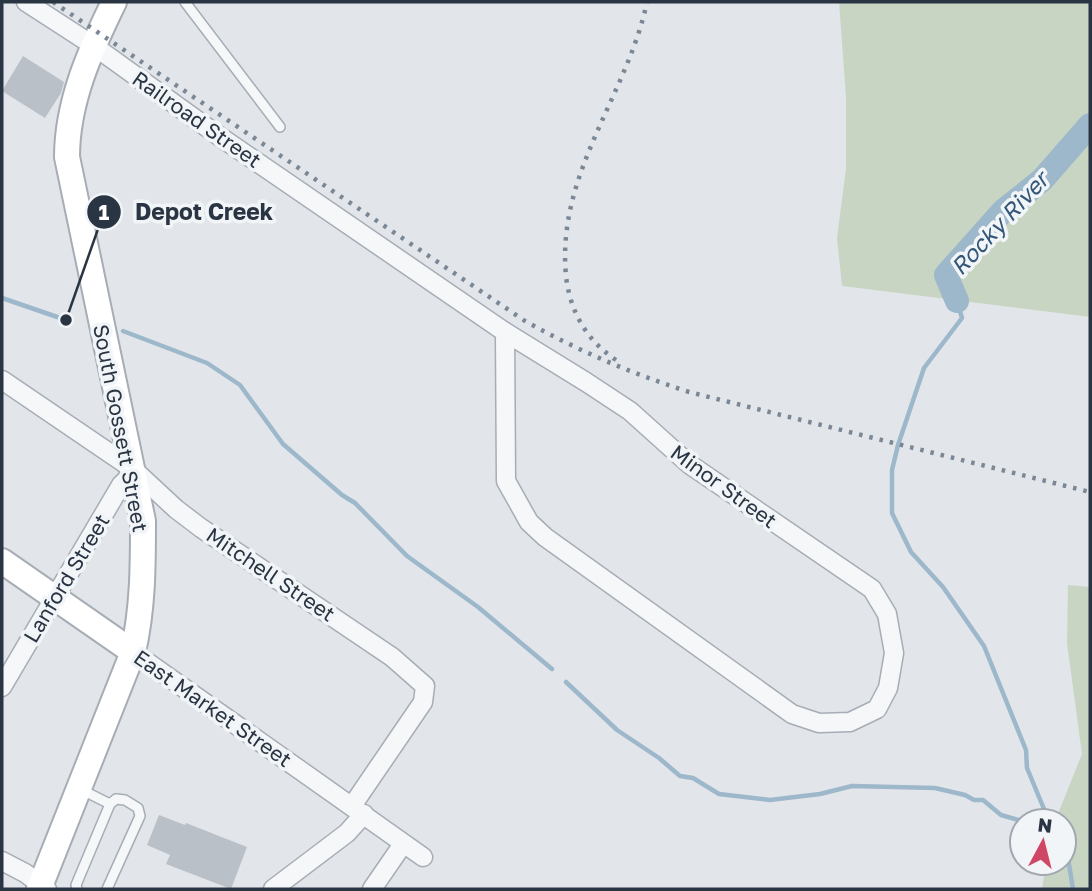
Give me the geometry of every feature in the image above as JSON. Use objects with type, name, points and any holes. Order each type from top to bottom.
[{"type":"main road","name":"South Gossett Street","points":[[42,888],[134,652],[144,583],[143,521],[67,158],[70,113],[94,46],[114,2]]},
{"type":"main road","name":"East Market Street","points":[[2,561],[134,652]]},
{"type":"street","name":"Railroad Street","points":[[26,2],[94,46],[219,136],[505,332]]},
{"type":"street","name":"Minor Street","points":[[505,332],[630,411],[689,464],[872,589],[887,614],[894,653],[888,688],[877,709],[850,722],[819,723],[792,714],[545,537],[529,522],[506,481],[505,332]]},
{"type":"street","name":"Mitchell Street","points":[[2,380],[134,472],[176,509],[392,657],[425,686],[423,702],[358,810]]},
{"type":"street","name":"Lanford Street","points":[[2,687],[121,485],[134,472]]},
{"type":"street","name":"East Market Street","points":[[134,652],[423,857]]},
{"type":"street","points":[[273,889],[347,833],[358,810]]},
{"type":"street","points":[[372,889],[403,844]]},
{"type":"street","points":[[2,861],[25,873],[42,888]]},
{"type":"lane","points":[[185,2],[280,127]]},
{"type":"lane","points":[[79,788],[110,804]]},
{"type":"lane","points":[[76,888],[110,804],[116,799],[125,800],[138,808],[140,816],[107,889]]},
{"type":"green space","points":[[839,2],[1090,2],[1090,317],[842,286],[837,238],[846,169],[846,97]]},
{"type":"green space","points":[[1068,585],[1090,587],[1090,889],[1042,889],[1044,877],[1078,877],[1078,807],[1061,807],[1082,754],[1067,643]]},
{"type":"building","points":[[23,56],[64,82],[61,93],[45,118],[2,91]]},
{"type":"building","points":[[159,815],[247,847],[231,889],[166,864],[170,855],[147,845]]},
{"type":"waterway","name":"Rocky River","points":[[957,301],[946,275],[1003,211],[1042,180],[1090,125]]},
{"type":"waterway","points":[[2,298],[66,320]]},
{"type":"waterway","name":"Rocky River","points":[[957,301],[962,318],[924,368],[898,445],[892,470],[892,513],[911,552],[943,587],[984,646],[1026,750],[1027,768],[1043,807]]},
{"type":"waterway","points":[[123,331],[207,363],[240,385],[283,444],[355,503],[407,556],[478,607],[552,669]]},
{"type":"waterway","points":[[566,682],[617,730],[659,758],[680,776],[693,778],[719,794],[770,800],[820,794],[852,786],[935,788],[965,795],[974,800],[983,800],[1001,815],[1008,817]]},
{"type":"waterway","name":"Rocky River","points":[[1071,877],[1073,889]]},
{"type":"railway","points":[[53,2],[525,321],[585,352],[689,392],[1090,492]]},
{"type":"railway","points":[[616,360],[588,334],[571,301],[566,276],[566,239],[572,203],[582,169],[637,37],[647,2]]},
{"type":"place","name":"Depot Creek","points":[[66,320]]}]
